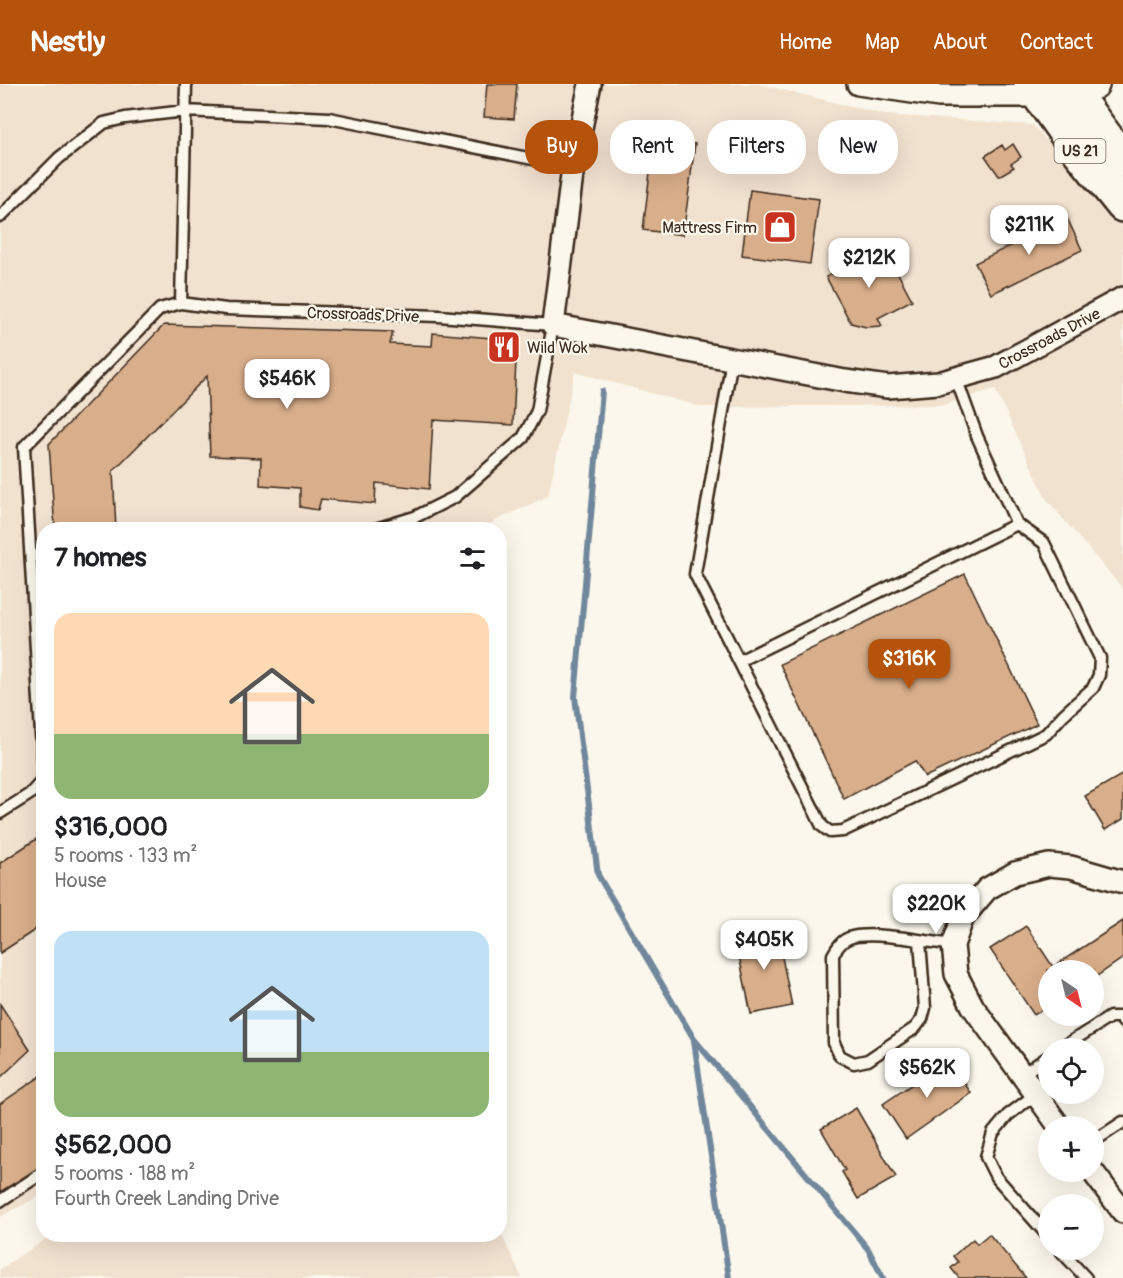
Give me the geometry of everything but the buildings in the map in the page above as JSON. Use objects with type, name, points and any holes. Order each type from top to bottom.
[{"type":"main road","name":"US 21","points":[[1060,88],[1123,160]]},
{"type":"main road","name":"US 21","points":[[1060,88],[1073,142],[1123,205]]},
{"type":"street","points":[[583,120],[590,84]]},
{"type":"street","points":[[858,84],[939,96],[1060,88]]},
{"type":"street","points":[[553,325],[572,174]]},
{"type":"street","name":"Crossroads Drive","points":[[553,325],[845,381],[888,387],[938,383],[996,368],[1123,298]]},
{"type":"street","points":[[1052,1116],[968,999],[956,974],[953,945],[963,917],[987,889],[1016,873],[1049,866],[1071,867],[1123,882]]},
{"type":"street","points":[[1100,1182],[1123,1212]]},
{"type":"lane","points":[[36,650],[24,447],[160,309],[181,303],[186,84]]},
{"type":"lane","points":[[0,217],[59,158],[104,123],[124,118],[185,111],[329,118],[525,157]]},
{"type":"lane","name":"Crossroads Drive","points":[[181,303],[226,309],[439,316],[553,325]]},
{"type":"lane","points":[[398,522],[415,517],[455,497],[523,438],[537,411],[553,325]]},
{"type":"lane","points":[[732,359],[695,574],[822,826],[830,832],[843,831],[1046,734],[1093,688],[1099,675],[1100,658],[1044,543],[1017,524],[977,436],[956,378]]},
{"type":"lane","points":[[739,661],[1017,524]]},
{"type":"lane","points":[[2,810],[30,794],[36,787]]},
{"type":"lane","points":[[920,941],[926,1008],[922,1019],[915,1028],[868,1060],[854,1063],[840,1056],[834,1043],[833,955],[840,944],[850,938],[866,935],[920,941],[953,945]]},
{"type":"lane","points":[[1077,1038],[1110,1017],[1120,1017],[1123,1022]]},
{"type":"lane","points":[[1021,1075],[1038,1064]]},
{"type":"lane","points":[[1036,1094],[1008,1116],[993,1133],[986,1156],[996,1177],[1038,1225]]},
{"type":"lane","points":[[1104,1135],[1123,1122]]},
{"type":"lane","points":[[0,1201],[36,1177]]},
{"type":"lane","points":[[1069,1260],[1086,1278]]},
{"type":"shaded area","points":[[0,84],[758,84],[886,115],[1033,125],[1123,227],[1123,589],[1047,500],[995,389],[943,405],[702,407],[575,372],[548,496],[493,522],[36,522],[36,1198],[0,1217]]},
{"type":"shaded area","points":[[41,1242],[505,1242],[522,1278],[0,1278],[0,1269]]},
{"type":"waterway","points":[[602,391],[575,697],[598,875],[694,1039],[868,1249],[883,1278]]},
{"type":"waterway","points":[[694,1041],[729,1278]]},
{"type":"place","name":"Mattress Firm","points":[[780,227]]},
{"type":"place","name":"Wild Wok","points":[[504,347]]}]
